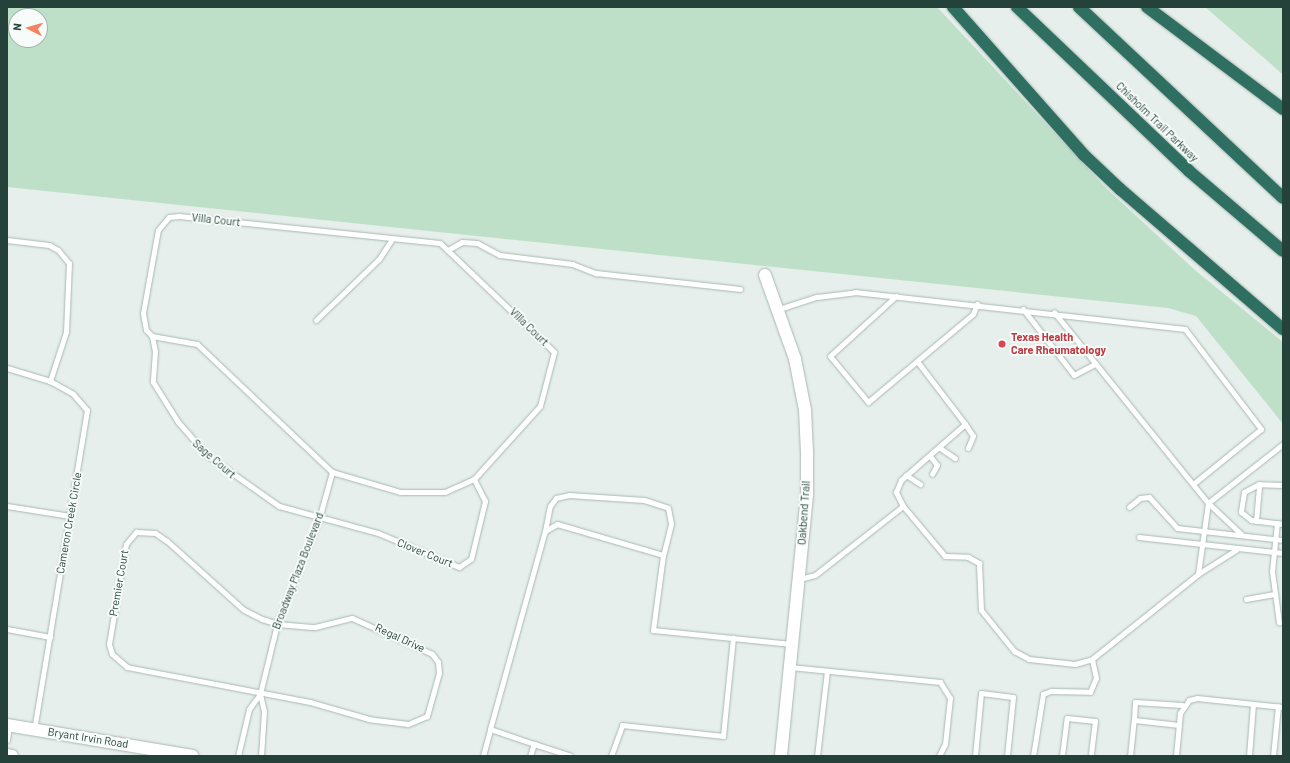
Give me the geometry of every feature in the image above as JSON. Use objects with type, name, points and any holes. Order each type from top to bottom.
[{"type":"highway","points":[[953,7],[1094,165],[1217,275],[1283,329]]},
{"type":"highway","name":"Chisholm Trail Parkway","points":[[1017,7],[1189,171],[1283,251]]},
{"type":"highway","points":[[1079,7],[1283,198]]},
{"type":"highway","points":[[1147,7],[1283,109]]},
{"type":"street","name":"Oakbend Trail","points":[[765,275],[779,309],[795,359],[805,410],[807,495],[781,756]]},
{"type":"street","name":"Bryant Irvin Road","points":[[8,725],[192,756]]},
{"type":"street","points":[[7,755],[12,756]]},
{"type":"lane","name":"Villa Court","points":[[169,217],[440,243],[448,250],[548,345],[555,358],[540,406],[474,479],[445,492],[415,494],[332,472],[197,344],[152,336],[143,322],[143,313],[158,230],[169,217]]},
{"type":"lane","points":[[316,320],[379,259],[392,239]]},
{"type":"lane","points":[[7,240],[49,245],[58,250],[68,263],[66,332],[50,381]]},
{"type":"lane","points":[[448,250],[462,242],[477,243],[500,255],[572,264],[596,273],[740,289]]},
{"type":"lane","points":[[779,309],[829,294],[896,296],[1054,312],[1185,329],[1261,430],[1193,484]]},
{"type":"lane","points":[[896,296],[830,356],[868,402],[973,314],[977,304]]},
{"type":"lane","points":[[1023,309],[1074,375],[1095,364]]},
{"type":"lane","points":[[1054,312],[1208,503],[1233,530],[1248,536]]},
{"type":"lane","name":"Sage Court","points":[[152,336],[155,351],[153,382],[190,438],[256,492],[279,506],[319,518]]},
{"type":"lane","points":[[917,361],[973,436],[968,448]]},
{"type":"lane","name":"Cameron Creek Circle","points":[[7,368],[50,381],[73,394],[87,410],[34,729]]},
{"type":"lane","points":[[965,424],[940,448],[906,475],[897,486],[897,498],[945,556],[968,557],[979,563],[981,610],[1014,651],[1029,659],[1075,664],[1092,659],[1198,574],[1230,551],[1246,550]]},
{"type":"lane","points":[[1198,574],[1202,532],[1208,503],[1283,444]]},
{"type":"lane","points":[[940,448],[956,458]]},
{"type":"lane","points":[[930,456],[936,465],[932,474]]},
{"type":"lane","name":"Broadway Plaza Boulevard","points":[[238,756],[249,709],[260,694],[277,624],[319,518],[332,472]]},
{"type":"lane","points":[[906,475],[920,484]]},
{"type":"lane","name":"Clover Court","points":[[319,518],[378,533],[459,567],[471,559],[485,501],[474,479]]},
{"type":"lane","points":[[1256,521],[1259,484]]},
{"type":"lane","points":[[1283,485],[1259,484],[1244,492],[1241,512],[1256,521],[1283,524]]},
{"type":"lane","points":[[483,756],[545,531],[550,506],[556,498],[583,495],[644,500],[668,508],[671,524],[663,556],[653,630],[792,644]]},
{"type":"lane","points":[[1129,507],[1140,498],[1149,497],[1177,528],[1283,540]]},
{"type":"lane","points":[[7,506],[70,516]]},
{"type":"lane","points":[[799,579],[816,576],[903,506]]},
{"type":"lane","points":[[1277,523],[1274,552],[1275,594],[1279,623]]},
{"type":"lane","points":[[545,531],[557,524],[663,556]]},
{"type":"lane","name":"Premier Court","points":[[260,694],[127,667],[118,661],[109,644],[126,544],[136,532],[155,533],[244,610],[277,624]]},
{"type":"lane","points":[[1138,537],[1283,553]]},
{"type":"lane","points":[[1246,599],[1275,594]]},
{"type":"lane","name":"Regal Drive","points":[[260,694],[310,702],[369,719],[408,724],[426,716],[436,692],[438,662],[432,654],[360,620],[345,618],[315,627],[277,624]]},
{"type":"lane","points":[[7,629],[50,637]]},
{"type":"lane","points":[[611,756],[622,726],[723,736],[733,638]]},
{"type":"lane","points":[[1033,756],[1043,694],[1051,691],[1090,692],[1096,678],[1092,659]]},
{"type":"lane","points":[[790,667],[940,682],[950,698],[945,744],[939,756]]},
{"type":"lane","points":[[817,756],[827,671]]},
{"type":"lane","points":[[975,756],[981,693],[1013,697],[1007,756]]},
{"type":"lane","name":"Broadway Plaza Boulevard","points":[[260,694],[264,711],[261,756]]},
{"type":"lane","points":[[1130,756],[1138,700],[1182,705],[1197,698],[1281,707],[1273,756]]},
{"type":"lane","points":[[1249,756],[1253,704]]},
{"type":"lane","points":[[1176,756],[1182,705]]},
{"type":"lane","points":[[1062,756],[1067,718],[1095,721],[1091,756]]},
{"type":"lane","points":[[1134,720],[1179,724]]},
{"type":"lane","points":[[7,740],[8,725]]},
{"type":"lane","points":[[490,729],[570,756]]},
{"type":"lane","points":[[530,756],[534,744]]},
{"type":"green space","points":[[7,7],[937,7],[1107,189],[1196,271],[1283,342],[1283,424],[1196,316],[1168,308],[7,187]]},
{"type":"green space","points":[[1205,7],[1283,7],[1283,75],[1271,64]]},
{"type":"place","name":"Texas Health Care Rheumatology","points":[[1002,344]]}]
